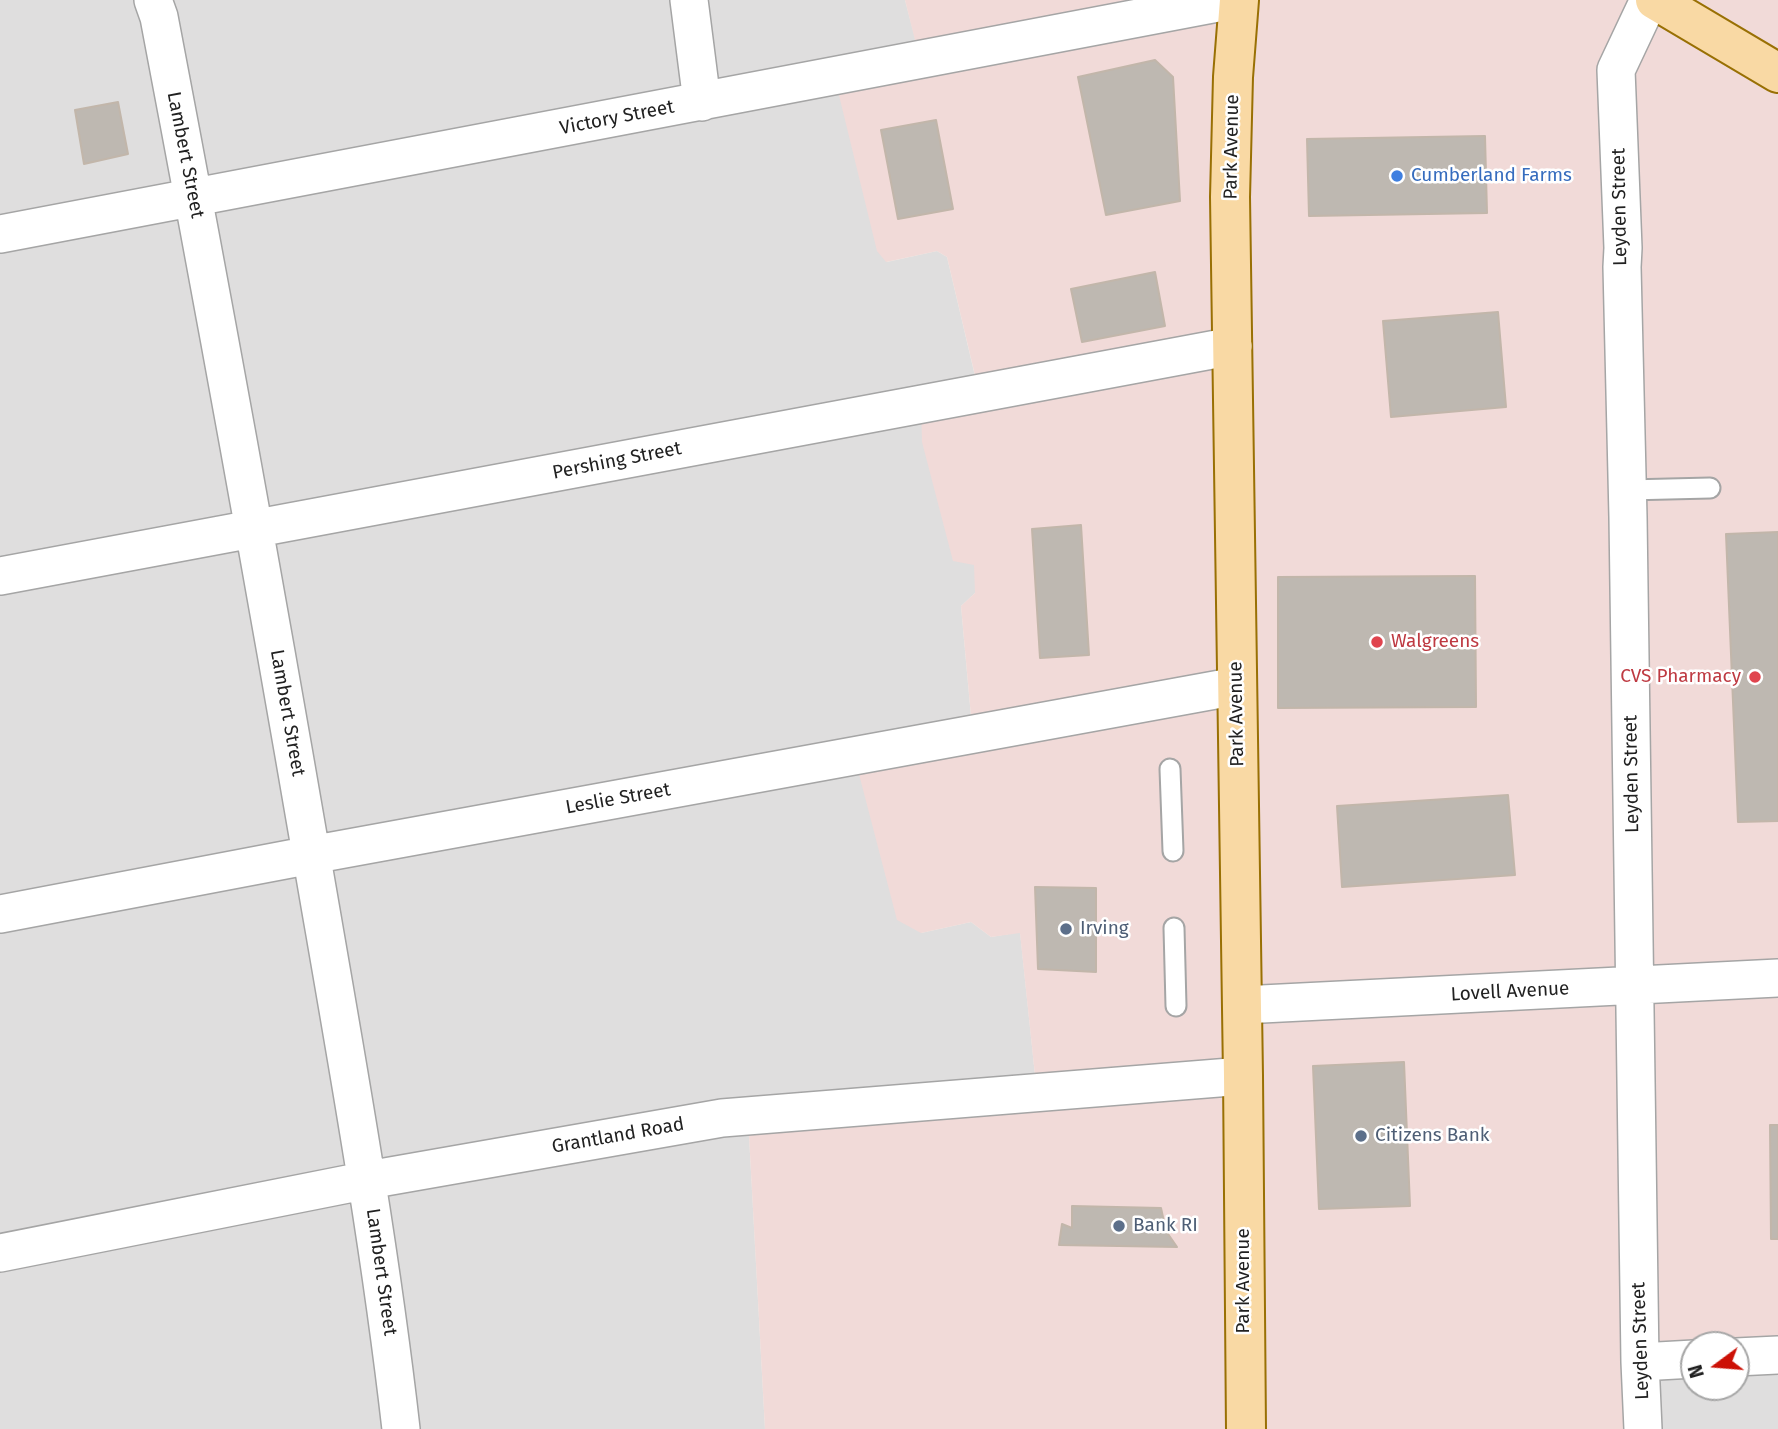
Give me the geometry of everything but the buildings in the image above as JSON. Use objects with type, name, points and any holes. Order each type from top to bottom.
[{"type":"main road","name":"Park Avenue","points":[[1239,0],[1233,77],[1230,197],[1243,1076],[1245,1429]]},
{"type":"main road","points":[[1655,0],[1778,74]]},
{"type":"street","name":"Lambert Street","points":[[153,0],[159,17],[194,198],[255,529],[368,1180],[401,1429]]},
{"type":"street","points":[[689,0],[702,102]]},
{"type":"street","name":"Victory Street","points":[[0,234],[1233,0]]},
{"type":"street","name":"Leyden Street","points":[[1643,1429],[1628,490],[1616,70],[1649,0]]},
{"type":"street","name":"Pershing Street","points":[[0,576],[1233,346]]},
{"type":"street","name":"Leslie Street","points":[[0,914],[1237,686]]},
{"type":"street","name":"Lovell Avenue","points":[[1242,1005],[1778,978]]},
{"type":"street","name":"Grantland Road","points":[[0,1253],[368,1180],[722,1118],[1243,1076]]},
{"type":"street","points":[[1750,1356],[1778,1355]]},
{"type":"street","points":[[1640,1362],[1680,1360]]},
{"type":"lane","points":[[1628,490],[1710,488]]},
{"type":"lane","points":[[1170,769],[1172,851]]},
{"type":"lane","points":[[1174,928],[1176,1006]]},
{"type":"shaded area","points":[[0,0],[905,0],[920,57],[887,262],[937,251],[947,257],[978,389],[975,593],[961,606],[972,728],[921,933],[971,922],[991,937],[1020,932],[1036,1085],[748,1117],[765,1429],[0,1429]]},
{"type":"shaded area","points":[[905,0],[1778,0],[1778,1356],[1750,1349],[1750,1331],[1680,1331],[1680,1349],[1643,1361],[1639,1429],[765,1429],[748,1117],[1036,1085],[1020,933],[991,937],[971,922],[921,933],[897,920],[854,755],[972,727],[961,606],[975,593],[974,565],[953,561],[922,442],[921,404],[978,388],[947,257],[937,251],[886,262],[877,251],[835,79],[919,56]]},
{"type":"shaded area","points":[[1778,1356],[1778,1429],[1639,1429],[1643,1361],[1680,1360],[1680,1401],[1750,1401],[1750,1357]]},
{"type":"place","name":"Cumberland Farms","points":[[1397,176]]},
{"type":"place","name":"Walgreens","points":[[1377,642]]},
{"type":"place","name":"CVS Pharmacy","points":[[1755,677]]},
{"type":"place","name":"Irving","points":[[1066,929]]},
{"type":"place","name":"Citizens Bank","points":[[1361,1136]]},
{"type":"place","name":"Bank RI","points":[[1119,1226]]}]
